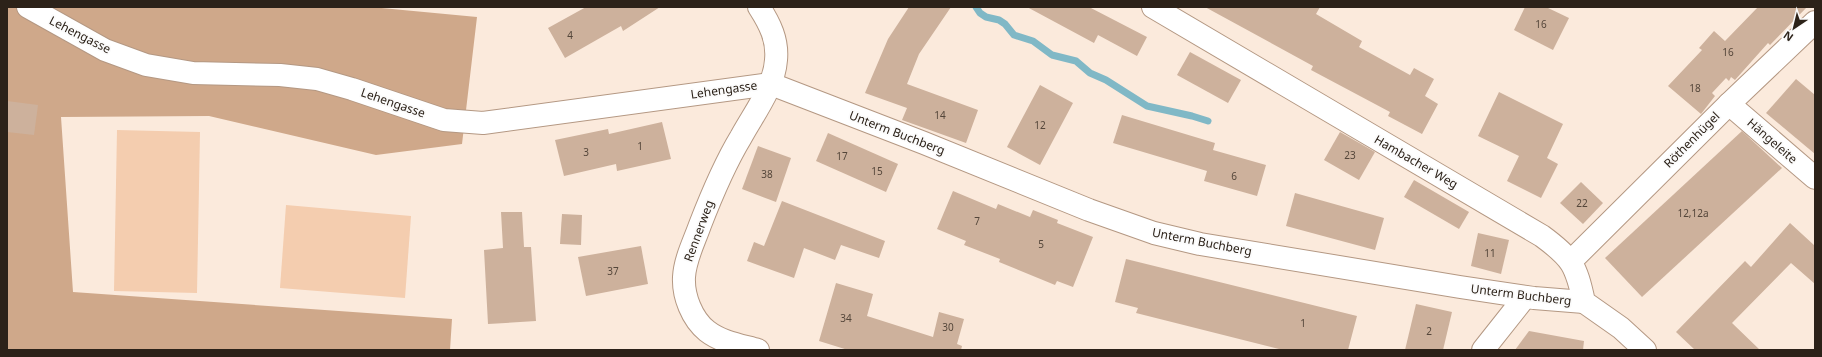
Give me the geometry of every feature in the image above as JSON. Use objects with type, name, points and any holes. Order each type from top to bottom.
[{"type":"street","name":"Lehengasse","points":[[28,7],[105,50],[146,65],[193,73],[280,75],[317,80],[352,89],[444,120],[483,123],[771,84]]},
{"type":"street","name":"Rennerweg","points":[[758,350],[716,338],[705,330],[690,309],[684,277],[688,257],[725,164],[771,84],[776,62],[774,34],[759,7]]},
{"type":"street","name":"Hambacher Weg","points":[[1153,7],[1542,236],[1564,252],[1571,261],[1580,280],[1584,302]]},
{"type":"street","name":"Röthenhügel","points":[[1571,261],[1729,104],[1815,22]]},
{"type":"street","name":"Unterm Buchberg","points":[[771,84],[924,143],[1089,210],[1154,233],[1200,244],[1526,297],[1584,302]]},
{"type":"street","name":"Hängeleite","points":[[1729,104],[1815,178]]},
{"type":"street","points":[[1483,350],[1526,297]]},
{"type":"street","points":[[1584,302],[1621,328],[1645,350]]},
{"type":"shaded area","points":[[7,7],[371,7],[477,17],[462,144],[376,155],[209,116],[61,117],[73,292],[452,319],[450,350],[7,350]]},
{"type":"shaded area","points":[[117,130],[200,132],[197,293],[114,291]]},
{"type":"shaded area","points":[[286,205],[411,216],[405,298],[280,288]]},
{"type":"building","points":[[586,7],[660,7],[623,31],[621,26],[565,58],[548,28]]},
{"type":"building","points":[[909,7],[951,7],[919,54],[907,84],[978,110],[966,143],[902,120],[907,108],[865,93],[888,39]]},
{"type":"building","points":[[1027,7],[1089,7],[1147,37],[1137,56],[1098,35],[1094,43]]},
{"type":"building","points":[[1205,7],[1320,7],[1316,14],[1362,41],[1359,47],[1410,75],[1414,68],[1434,79],[1425,96],[1438,104],[1422,134],[1388,116],[1390,112],[1311,70],[1313,66]]},
{"type":"building","points":[[1525,7],[1546,7],[1569,18],[1553,50],[1514,30]]},
{"type":"building","points":[[1758,7],[1807,7],[1770,45],[1768,43],[1735,80],[1731,77],[1729,81],[1726,78],[1712,93],[1715,96],[1701,114],[1668,86],[1702,50],[1699,48],[1714,31],[1725,41]]},
{"type":"building","points":[[1190,52],[1241,80],[1228,103],[1177,75]]},
{"type":"building","points":[[1796,79],[1815,95],[1815,154],[1766,113]]},
{"type":"building","points":[[1040,85],[1073,103],[1040,165],[1007,147]]},
{"type":"building","points":[[1499,92],[1563,124],[1547,158],[1558,164],[1541,198],[1507,181],[1519,156],[1478,136]]},
{"type":"building","points":[[7,101],[38,105],[34,135],[7,132]]},
{"type":"building","points":[[1122,115],[1215,143],[1213,150],[1266,165],[1257,196],[1204,181],[1207,171],[1113,143]]},
{"type":"building","points":[[662,122],[671,159],[617,171],[616,164],[564,176],[555,140],[608,129],[609,134]]},
{"type":"building","points":[[1742,131],[1782,168],[1642,297],[1605,258]]},
{"type":"building","points":[[1340,132],[1375,152],[1359,180],[1324,160]]},
{"type":"building","points":[[828,133],[898,164],[886,192],[816,161]]},
{"type":"building","points":[[758,146],[791,158],[776,202],[742,189]]},
{"type":"building","points":[[1414,180],[1469,212],[1459,229],[1404,197]]},
{"type":"building","points":[[1581,182],[1603,203],[1583,224],[1560,203]]},
{"type":"building","points":[[953,191],[996,209],[998,204],[1030,217],[1033,210],[1058,220],[1057,223],[1093,237],[1073,287],[1057,281],[1055,285],[999,262],[1000,259],[964,245],[966,241],[937,229]]},
{"type":"building","points":[[1295,193],[1384,218],[1375,250],[1286,226]]},
{"type":"building","points":[[782,201],[885,241],[879,258],[841,245],[835,260],[804,248],[794,278],[747,261],[754,242],[764,246]]},
{"type":"building","points":[[501,212],[522,212],[524,247],[531,247],[536,321],[488,324],[484,250],[503,248]]},
{"type":"building","points":[[562,214],[582,215],[581,245],[560,244]]},
{"type":"building","points":[[1790,223],[1815,246],[1815,284],[1791,263],[1732,323],[1760,350],[1695,350],[1676,332],[1745,261],[1751,267]]},
{"type":"building","points":[[1478,233],[1509,240],[1501,274],[1471,266]]},
{"type":"building","points":[[641,246],[648,284],[586,296],[578,257]]},
{"type":"building","points":[[1126,259],[1357,316],[1348,350],[1283,350],[1136,313],[1138,308],[1115,302]]},
{"type":"building","points":[[836,283],[873,294],[867,316],[933,337],[939,312],[964,319],[957,344],[962,346],[961,350],[848,350],[819,341]]},
{"type":"building","points":[[1416,304],[1452,312],[1443,350],[1405,350]]},
{"type":"building","points":[[1529,331],[1584,341],[1583,350],[1515,350]]},
{"type":"waterway","points":[[976,7],[980,13],[986,17],[999,20],[1005,24],[1014,35],[1033,41],[1052,55],[1076,61],[1090,73],[1106,80],[1147,106],[1208,121]]}]
